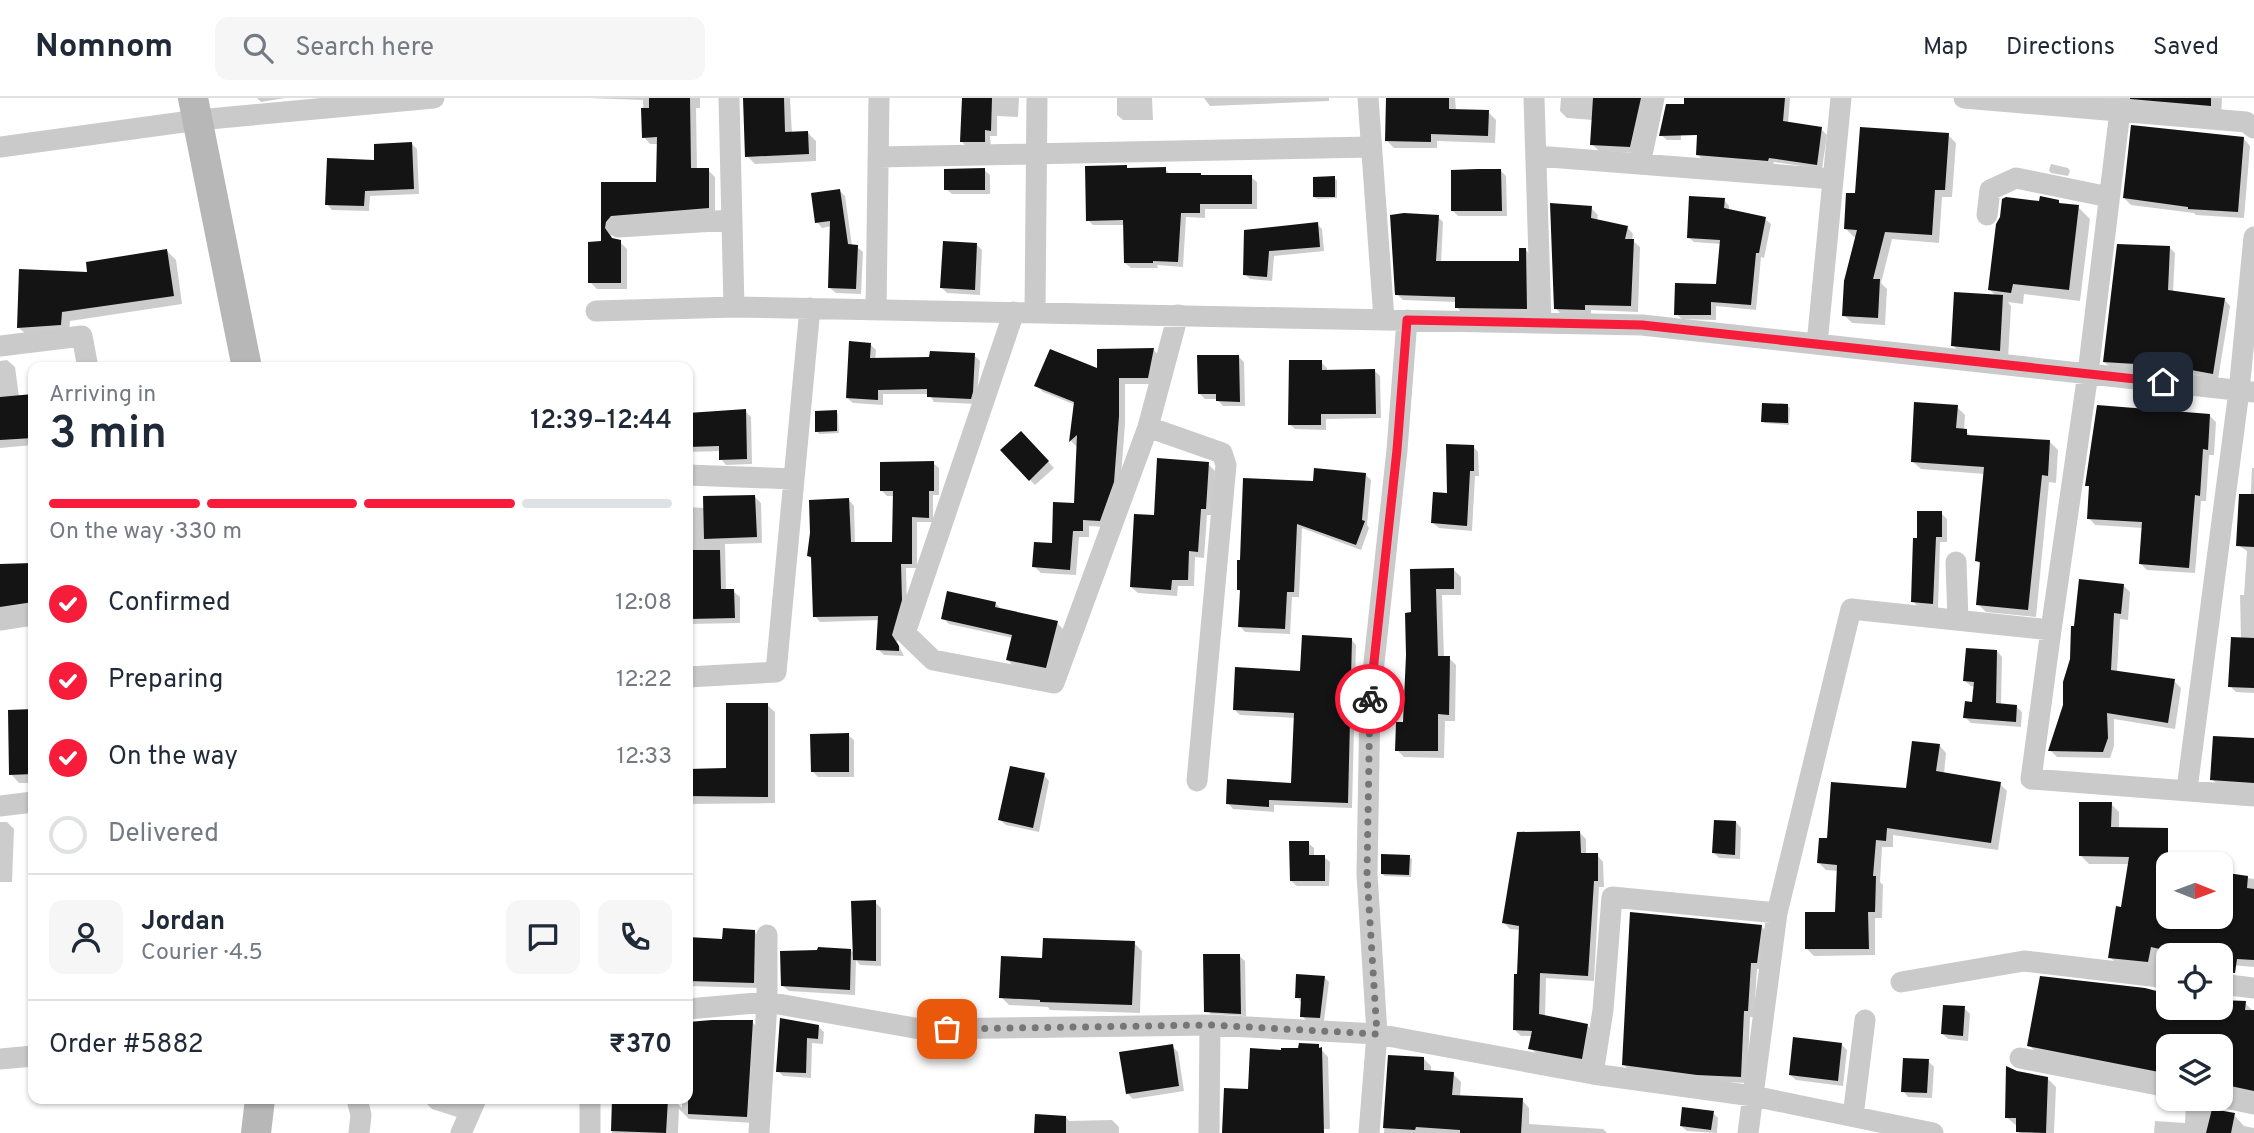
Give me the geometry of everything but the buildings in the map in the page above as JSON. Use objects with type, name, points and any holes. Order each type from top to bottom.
[{"type":"main road","points":[[196,109],[246,362]]},
{"type":"main road","points":[[256,1133],[259,1104]]},
{"type":"street","points":[[0,146],[196,109],[434,98]]},
{"type":"street","points":[[729,98],[734,307]]},
{"type":"street","points":[[876,309],[879,98]]},
{"type":"street","points":[[1037,98],[1037,154],[1025,312],[905,633],[933,660],[1054,683],[1148,428],[1178,315]]},
{"type":"street","points":[[1368,98],[1384,319]]},
{"type":"street","points":[[1534,98],[1541,323]]},
{"type":"street","points":[[1640,164],[1654,98]]},
{"type":"street","points":[[1817,344],[1841,98]]},
{"type":"street","points":[[1964,98],[2246,122],[2254,128]]},
{"type":"street","points":[[2120,111],[2088,373],[2031,779],[2254,796]]},
{"type":"street","points":[[878,157],[1371,147]]},
{"type":"street","points":[[1536,156],[1833,178]]},
{"type":"street","points":[[1987,215],[1990,190],[2016,177],[2109,197]]},
{"type":"street","points":[[618,227],[732,220]]},
{"type":"street","points":[[2188,789],[2246,391],[2254,237]]},
{"type":"street","points":[[693,677],[776,672],[810,308]]},
{"type":"street","points":[[596,311],[810,308],[1642,325],[2246,391]]},
{"type":"street","points":[[1369,1133],[1377,1034],[1367,874],[1370,700],[1397,450],[1407,320]]},
{"type":"street","points":[[0,346],[82,336],[87,362]]},
{"type":"street","points":[[1148,428],[1222,453],[1226,465],[1197,781]]},
{"type":"street","points":[[693,475],[794,480]]},
{"type":"street","points":[[1956,562],[1958,620]]},
{"type":"street","points":[[1748,1133],[1777,913],[1851,609],[2050,630]]},
{"type":"street","points":[[0,620],[28,616]]},
{"type":"street","points":[[0,806],[28,803]]},
{"type":"street","points":[[1593,1073],[1603,1010],[1612,897],[1777,913]]},
{"type":"street","points":[[759,1133],[767,936]]},
{"type":"street","points":[[1901,982],[2024,961],[2156,977]]},
{"type":"street","points":[[2233,985],[2254,988]]},
{"type":"street","points":[[693,1009],[766,1002],[920,1029],[1210,1025],[1377,1034],[1593,1073],[1753,1096],[1933,1133]]},
{"type":"street","points":[[1853,1116],[1866,1020]]},
{"type":"street","points":[[1209,1133],[1210,1025]]},
{"type":"street","points":[[0,1059],[28,1056]]},
{"type":"street","points":[[2020,1058],[2156,1085]]},
{"type":"street","points":[[2233,1100],[2254,1104]]},
{"type":"street","points":[[358,1104],[361,1115],[359,1133]]},
{"type":"street","points":[[461,1133],[474,1104]]},
{"type":"street","points":[[590,1104],[590,1133]]},
{"type":"way so far","points":[[947,1029],[1210,1025],[1377,1034],[1367,874],[1370,699]]},
{"type":"route","points":[[1370,699],[1397,450],[1407,320],[1642,325],[2163,382]]}]
